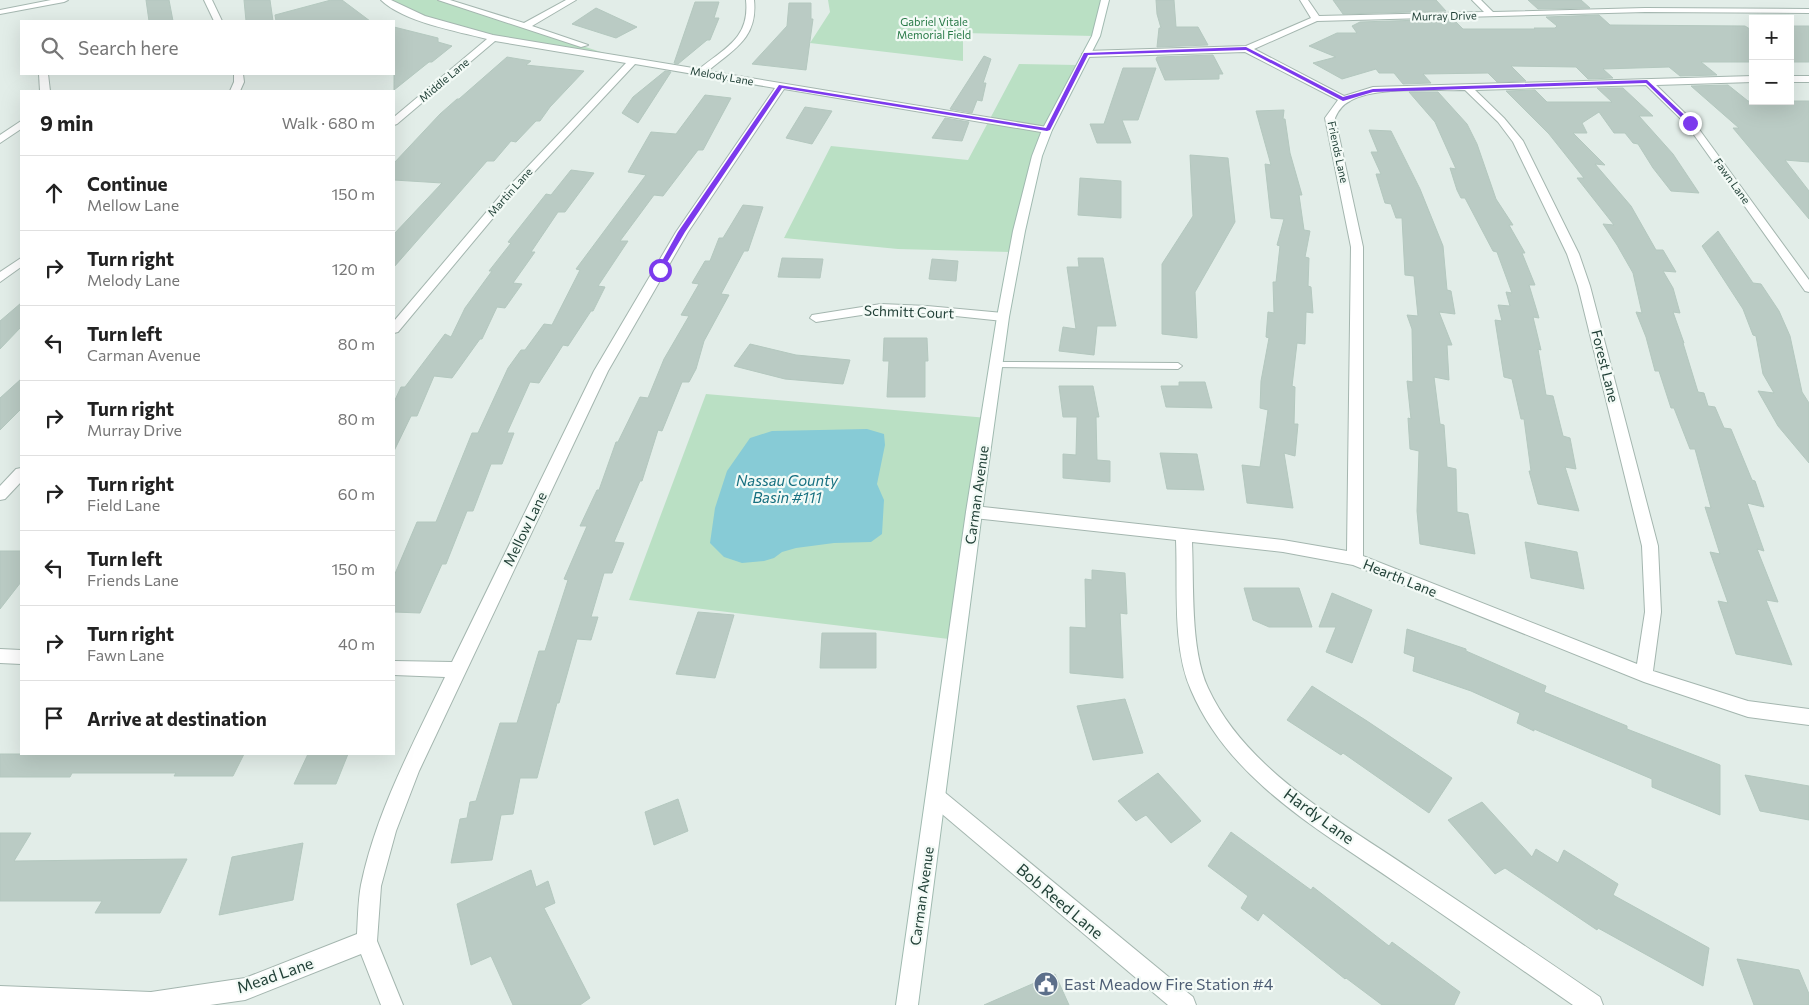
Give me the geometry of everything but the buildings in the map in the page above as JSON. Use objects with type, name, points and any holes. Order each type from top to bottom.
[{"type":"street","points":[[0,12],[34,10],[64,0]]},
{"type":"street","points":[[208,0],[218,20]]},
{"type":"street","name":"Melody Lane","points":[[385,0],[423,18],[493,38],[1047,130]]},
{"type":"street","name":"Melody Lane","points":[[442,0],[633,61]]},
{"type":"street","points":[[525,26],[572,0]]},
{"type":"street","points":[[701,72],[739,39],[748,27],[751,14],[750,0]]},
{"type":"street","name":"Carman Avenue","points":[[908,1005],[974,512],[1003,318],[1019,231],[1030,180],[1047,130],[1096,36],[1105,0]]},
{"type":"street","points":[[1304,0],[1316,19]]},
{"type":"street","points":[[1476,0],[1492,15]]},
{"type":"street","points":[[1734,0],[1749,11]]},
{"type":"street","name":"Murray Drive","points":[[1086,54],[1246,49],[1316,19],[1645,10],[1809,11]]},
{"type":"street","name":"Middle Lane","points":[[395,121],[493,38]]},
{"type":"street","points":[[1246,49],[1343,99],[1373,90],[1749,79]]},
{"type":"street","name":"Martin Lane","points":[[395,328],[504,198],[633,61]]},
{"type":"street","points":[[43,75],[45,90]]},
{"type":"street","points":[[235,90],[239,82],[238,75]]},
{"type":"street","points":[[1794,79],[1809,79]]},
{"type":"street","name":"Fawn Lane","points":[[1647,82],[1690,123],[1809,288]]},
{"type":"street","name":"Mellow Lane","points":[[392,1005],[367,941],[371,886],[386,831],[410,769],[601,370],[682,232],[781,86]]},
{"type":"street","name":"Forest Lane","points":[[1468,88],[1518,141],[1573,254],[1584,286],[1650,546],[1653,612],[1644,675]]},
{"type":"street","name":"Friends Lane","points":[[1343,99],[1334,108],[1330,118],[1357,247],[1355,560]]},
{"type":"street","points":[[0,140],[20,125]]},
{"type":"street","points":[[0,278],[20,263]]},
{"type":"street","name":"Schmitt Court","points":[[816,318],[880,308],[915,309],[1003,318]]},
{"type":"street","points":[[0,495],[20,474]]},
{"type":"street","name":"Hearth Lane","points":[[974,512],[1283,546],[1355,560],[1644,675],[1748,708],[1809,717]]},
{"type":"street","name":"Hardy Lane","points":[[1184,535],[1190,648],[1198,686],[1208,708],[1236,748],[1292,798],[1592,1005]]},
{"type":"street","points":[[0,656],[20,657]]},
{"type":"street","points":[[395,668],[457,670]]},
{"type":"street","name":"Bob Reed Lane","points":[[936,798],[1184,1005]]},
{"type":"street","name":"Mead Lane","points":[[0,998],[151,1003],[179,999],[245,988],[367,941]]},
{"type":"lane","points":[[996,365],[1178,366]]},
{"type":"green space","points":[[389,0],[439,0],[623,59],[495,37],[423,17]]},
{"type":"green space","name":"Gabriel Vitale Memorial Field","points":[[828,0],[1103,0],[1094,36],[963,33],[963,61],[810,43],[830,12]]},
{"type":"green space","points":[[1019,64],[1078,65],[1044,133],[1010,252],[898,249],[784,238],[831,146],[968,160]]},
{"type":"green space","points":[[706,394],[988,418],[957,640],[629,600]]},
{"type":"water","name":"Nassau County Basin #111","points":[[867,429],[884,434],[885,445],[877,484],[884,500],[882,534],[871,542],[834,543],[796,548],[782,552],[774,558],[764,561],[742,563],[724,557],[710,543],[715,508],[727,471],[750,438],[772,431]]},
{"type":"place","name":"East Meadow Fire Station #4","points":[[1046,984]]},
{"type":"route","points":[[660,270],[682,232],[781,86],[1047,130],[1086,54],[1246,49],[1343,99],[1373,90],[1647,82],[1680,111],[1690,123]]}]
